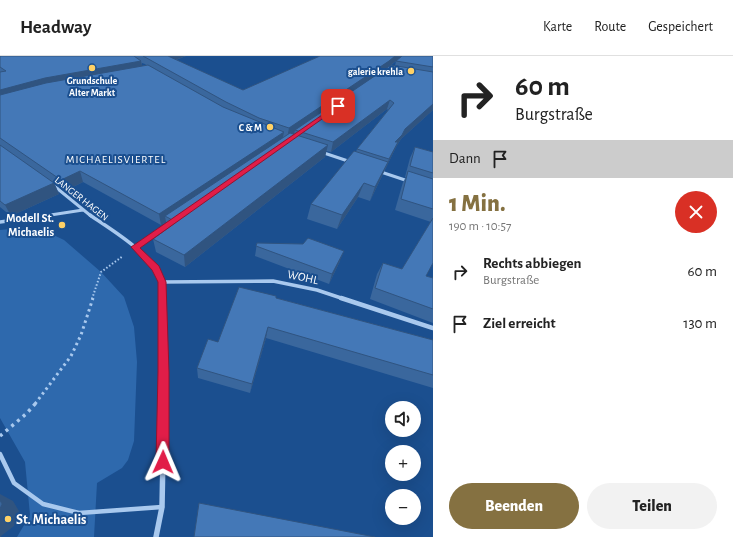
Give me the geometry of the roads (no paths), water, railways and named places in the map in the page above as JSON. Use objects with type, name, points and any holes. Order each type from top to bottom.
[{"type":"street","points":[[317,151],[354,163]]},
{"type":"street","points":[[377,171],[414,183]]},
{"type":"street","name":"LANGER HAGEN","points":[[47,181],[83,210],[135,247],[156,268],[162,282]]},
{"type":"street","points":[[0,222],[83,210]]},
{"type":"street","points":[[135,247],[172,221]]},
{"type":"street","name":"WOHL","points":[[162,282],[273,281],[317,290],[433,328]]},
{"type":"street","points":[[156,537],[162,507],[164,372],[162,282]]},
{"type":"lane","points":[[0,454],[14,483],[43,504],[79,513],[162,507]]},
{"type":"place","name":"Grundschule Alter Markt","points":[[92,68]]},
{"type":"place","name":"galerie krehla","points":[[411,71]]},
{"type":"place","name":"C & M","points":[[270,127]]},
{"type":"place","name":"Modell St. Michaelis","points":[[62,225]]},
{"type":"place","name":"St. Michaelis","points":[[8,519]]},
{"type":"district","name":"MICHAELISVIERTEL","points":[[116,159]]}]
